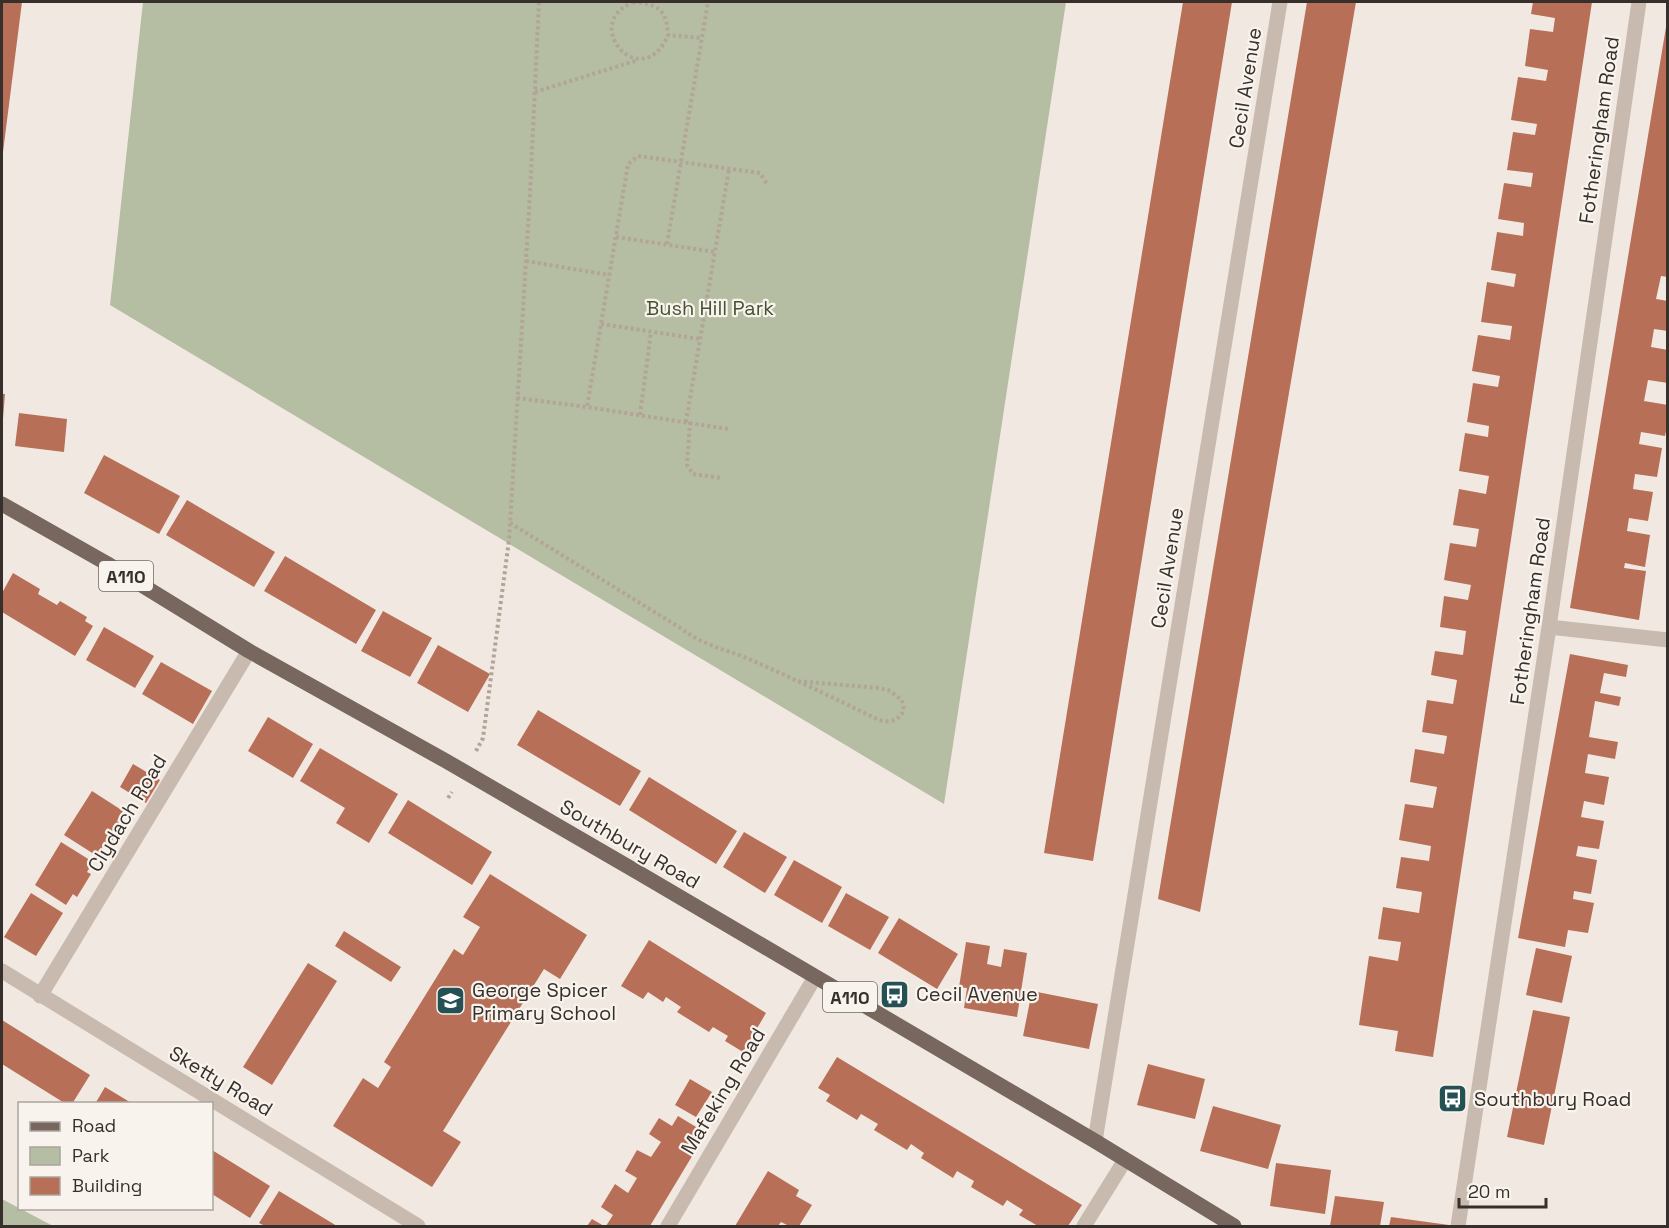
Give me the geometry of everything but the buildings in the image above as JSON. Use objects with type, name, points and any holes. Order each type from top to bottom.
[{"type":"main road","name":"Southbury Road","points":[[2,504],[106,563],[249,651],[446,761],[816,977],[1095,1141],[1234,1227]]},
{"type":"street","name":"Cecil Avenue","points":[[1095,1141],[1280,2]]},
{"type":"street","name":"Fotheringham Road","points":[[1458,1227],[1549,627],[1639,2]]},
{"type":"street","points":[[1549,627],[1668,640]]},
{"type":"street","name":"Clydach Road","points":[[40,996],[249,651]]},
{"type":"street","name":"Sketty Road","points":[[2,971],[418,1227]]},
{"type":"street","name":"Mafeking Road","points":[[668,1227],[816,977]]},
{"type":"street","points":[[1084,1227],[1125,1160]]},
{"type":"path","points":[[476,751],[483,738],[510,523],[539,2]]},
{"type":"path","points":[[535,92],[652,56],[663,47],[668,35],[668,23],[660,9],[647,2],[633,2],[624,6],[614,16],[611,28],[612,38],[615,45],[625,55],[641,59]]},
{"type":"path","points":[[667,244],[679,161],[708,2]]},
{"type":"path","points":[[668,35],[702,38]]},
{"type":"path","points":[[587,407],[628,164],[638,156],[679,161],[760,173],[767,184]]},
{"type":"path","points":[[721,478],[693,474],[687,465],[688,422],[729,169]]},
{"type":"path","points":[[616,237],[715,252]]},
{"type":"path","points":[[526,261],[609,275]]},
{"type":"path","points":[[601,324],[700,339]]},
{"type":"path","points":[[640,415],[651,332]]},
{"type":"path","points":[[518,398],[728,429]]},
{"type":"path","points":[[510,523],[682,629],[694,639],[737,654],[796,681],[886,722],[897,719],[904,710],[902,700],[888,690],[796,681]]},
{"type":"path","points":[[448,798],[452,792]]},
{"type":"green space","name":"Bush Hill Park","points":[[143,2],[1066,2],[944,804],[110,305]]},
{"type":"green space","points":[[2,1199],[18,1207],[18,1210],[23,1210],[53,1226],[2,1226]]},
{"type":"place","name":"Cecil Avenue","points":[[895,994]]},
{"type":"place","name":"George Spicer Primary School","points":[[451,1001]]},
{"type":"place","name":"Southbury Road","points":[[1453,1099]]}]
